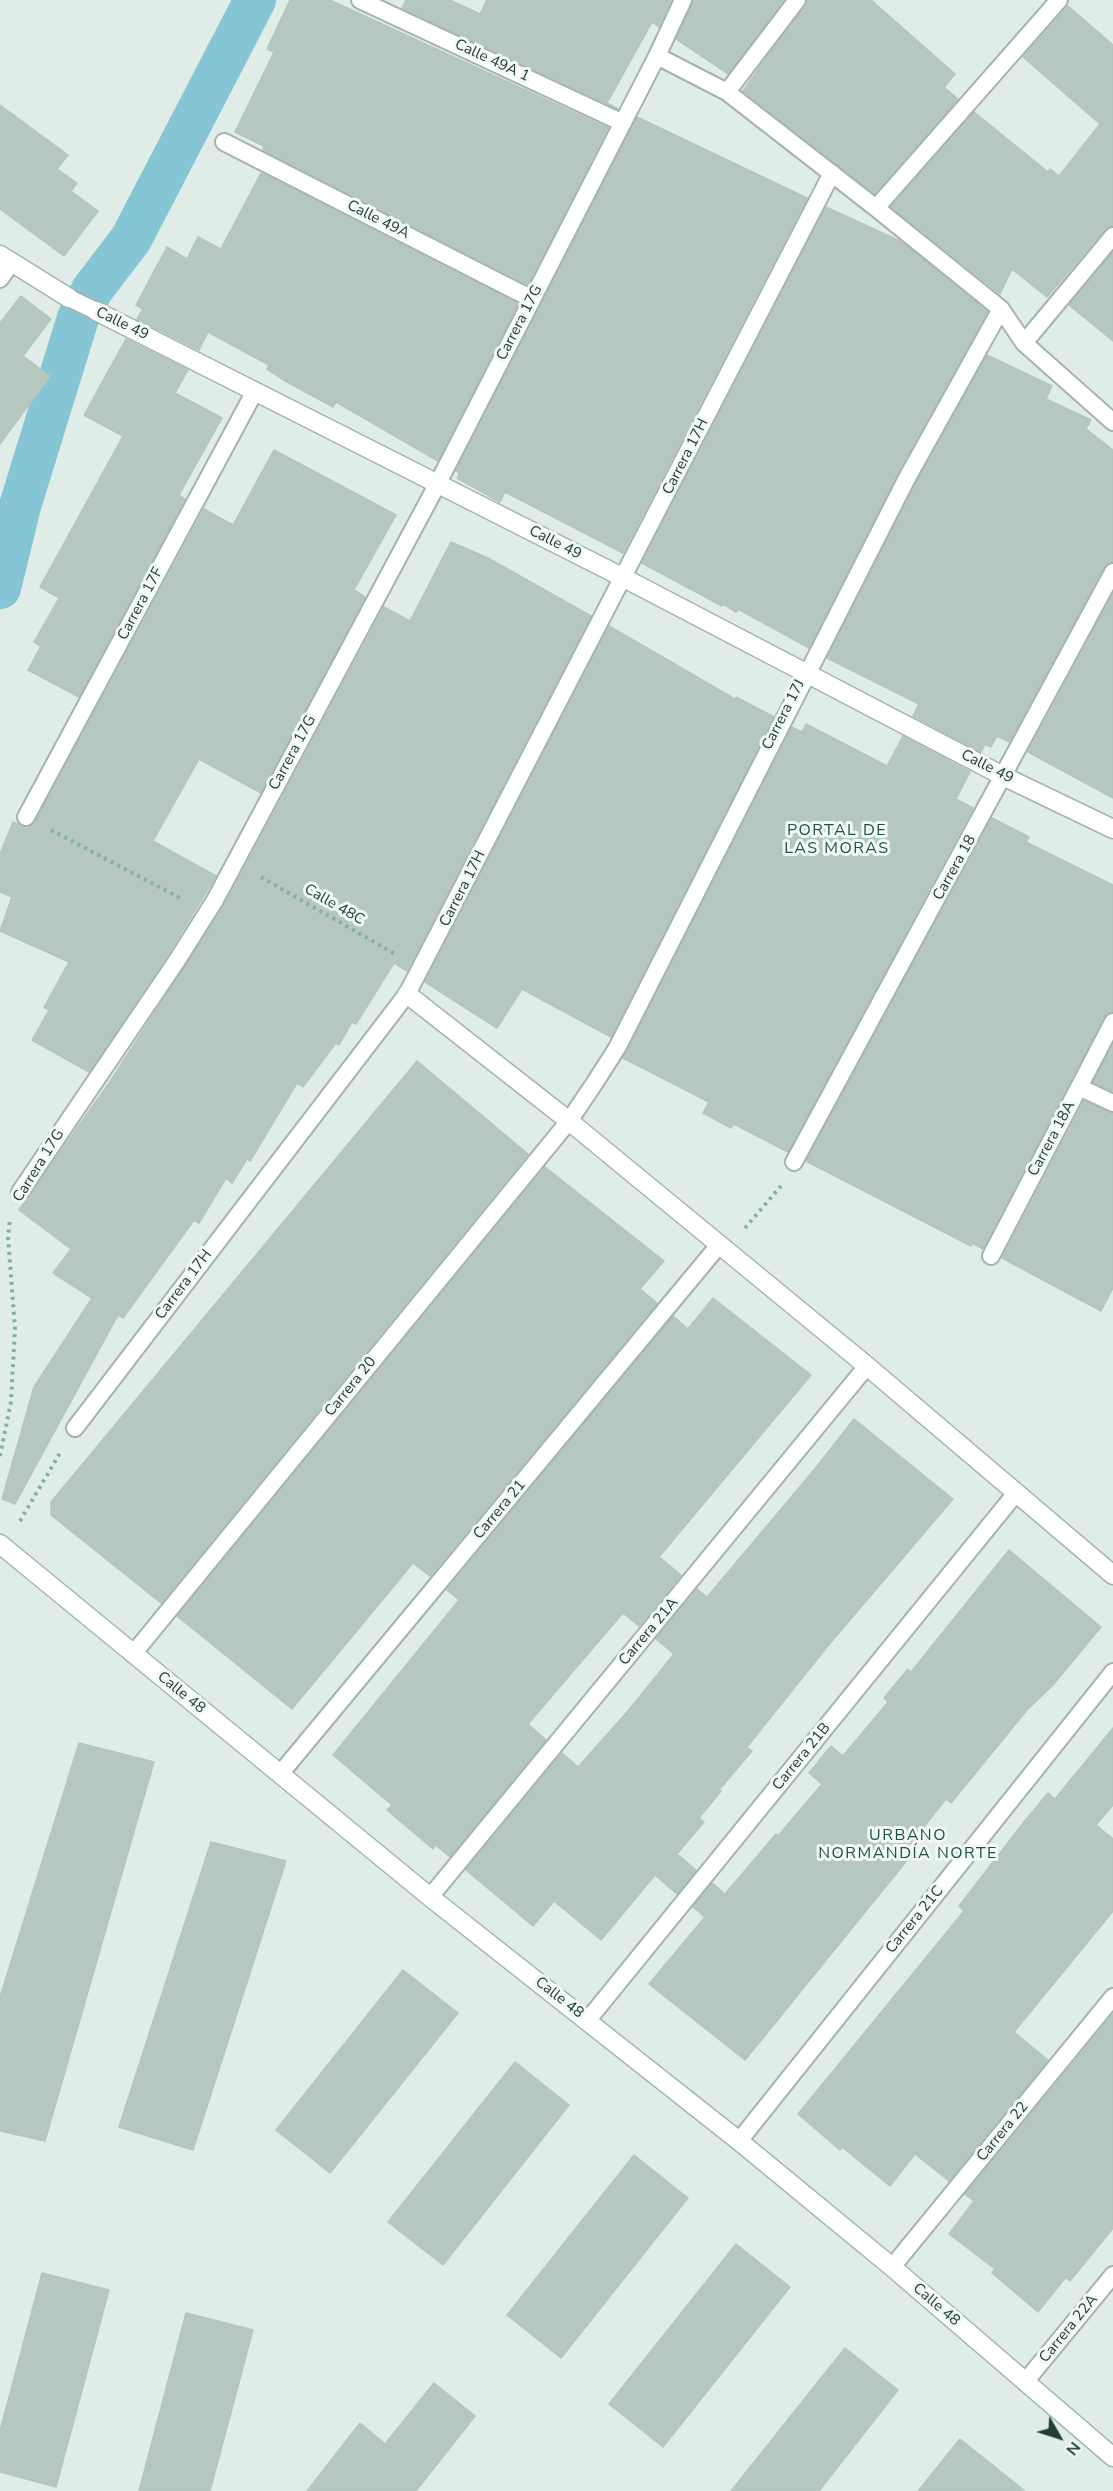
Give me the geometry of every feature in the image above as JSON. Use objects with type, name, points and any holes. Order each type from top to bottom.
[{"type":"street","name":"Calle 49","points":[[6,258],[69,298]]},
{"type":"street","name":"Calle 49","points":[[96,312],[624,578],[1005,777],[1113,828]]},
{"type":"street","points":[[407,994],[568,1121],[867,1366],[1113,1575]]},
{"type":"street","name":"Calle 48","points":[[2,1546],[430,1897],[740,2141],[892,2267],[1113,2457]]},
{"type":"lane","name":"Calle 49A 1","points":[[360,0],[623,123]]},
{"type":"lane","points":[[683,0],[657,56],[727,92],[876,208],[1001,309],[1024,342],[1113,422]]},
{"type":"lane","points":[[727,92],[797,0]]},
{"type":"lane","points":[[876,208],[1059,0]]},
{"type":"lane","name":"Carrera 17G","points":[[20,1192],[163,982],[207,912],[438,483],[657,56]]},
{"type":"lane","name":"Calle 49A","points":[[225,141],[532,299]]},
{"type":"lane","name":"Carrera 17H","points":[[75,1428],[407,994],[832,173]]},
{"type":"lane","points":[[1024,342],[1113,236]]},
{"type":"lane","points":[[0,279],[6,258]]},
{"type":"lane","name":"Calle 49","points":[[69,298],[96,312]]},
{"type":"lane","name":"Carrera 17J","points":[[568,1121],[617,1048],[907,478],[1001,309]]},
{"type":"lane","name":"Carrera 17F","points":[[26,817],[255,391]]},
{"type":"lane","name":"Carrera 18","points":[[794,1162],[1005,777],[1113,572]]},
{"type":"lane","name":"Carrera 18A","points":[[991,1256],[1113,1022]]},
{"type":"lane","points":[[1079,1087],[1113,1103]]},
{"type":"lane","name":"Carrera 20","points":[[133,1654],[568,1121]]},
{"type":"lane","name":"Carrera 21","points":[[280,1774],[719,1245]]},
{"type":"lane","name":"Carrera 21A","points":[[430,1897],[867,1366]]},
{"type":"lane","name":"Carrera 21B","points":[[587,2021],[1016,1493]]},
{"type":"lane","name":"Carrera 21C","points":[[740,2141],[1113,1672]]},
{"type":"lane","name":"Carrera 22","points":[[892,2267],[1113,1997]]},
{"type":"lane","name":"Carrera 22A","points":[[1025,2382],[1113,2275]]},
{"type":"path","points":[[26,817],[207,912]]},
{"type":"path","name":"Calle 48C","points":[[235,862],[421,969]]},
{"type":"path","points":[[719,1245],[742,1231],[760,1213],[794,1162]]},
{"type":"path","name":"Carrera 17G","points":[[0,1456],[11,1402],[15,1328],[9,1220],[20,1192]]},
{"type":"path","points":[[2,1546],[75,1428]]},
{"type":"building","points":[[290,0],[330,0],[608,128],[528,285],[263,150],[264,146],[235,132],[274,52],[267,49]]},
{"type":"building","points":[[406,0],[450,0],[480,14],[487,0],[671,0],[659,27],[652,22],[607,103],[618,109],[402,8]]},
{"type":"building","points":[[693,0],[784,0],[728,74],[676,39]]},
{"type":"building","points":[[807,0],[871,0],[955,74],[944,87],[958,99],[875,194],[743,91]]},
{"type":"building","points":[[1068,6],[1113,45],[1113,226],[1105,229],[1047,297],[1012,269],[1000,294],[891,207],[974,112],[1048,172],[1050,169],[1059,176],[1100,124],[1023,57]]},
{"type":"building","points":[[0,105],[68,155],[57,169],[77,183],[71,191],[98,211],[64,256],[0,209]]},
{"type":"building","points":[[637,117],[807,198],[623,553],[505,492],[500,502],[457,478],[460,473],[456,471]]},
{"type":"building","points":[[261,173],[518,304],[438,461],[336,402],[333,407],[287,382],[267,369],[269,365],[208,332],[199,350],[137,319],[143,309],[136,305],[167,247],[187,259],[198,237],[221,249]]},
{"type":"building","points":[[826,207],[902,242],[988,312],[898,473],[809,648],[738,609],[736,612],[723,604],[722,606],[642,563]]},
{"type":"building","points":[[1113,252],[1113,341],[1069,305]]},
{"type":"building","points":[[21,296],[51,319],[23,356],[50,376],[0,444],[0,323]]},
{"type":"building","points":[[126,339],[188,370],[175,393],[222,418],[179,495],[185,499],[79,697],[28,670],[41,646],[34,642],[59,598],[40,587],[123,436],[84,415]]},
{"type":"building","points":[[987,355],[1052,386],[1046,399],[1091,420],[1086,429],[1113,450],[1113,562],[1104,567],[1009,742],[997,736],[991,747],[985,744],[981,752],[913,716],[919,704],[827,658],[916,483]]},
{"type":"building","points":[[274,450],[396,515],[354,590],[365,597],[261,793],[199,759],[153,841],[216,876],[167,956],[89,1072],[32,1040],[49,1010],[44,1007],[69,962],[0,931],[12,897],[0,892],[0,854],[13,822],[28,828],[35,822],[204,509],[233,525]]},
{"type":"building","points":[[451,542],[488,558],[591,616],[407,971],[394,963],[356,1024],[352,1022],[339,1045],[336,1043],[303,1087],[297,1083],[250,1161],[247,1159],[232,1183],[226,1178],[199,1223],[194,1220],[123,1318],[118,1315],[15,1504],[2,1499],[34,1387],[92,1298],[53,1273],[71,1249],[19,1210],[109,1083],[224,906],[384,607],[410,621]]},
{"type":"building","points":[[1113,594],[1113,798],[1028,752]]},
{"type":"building","points":[[609,626],[735,699],[736,697],[774,717],[611,1037],[522,989],[497,1028],[425,982]]},
{"type":"building","points":[[806,724],[887,766],[903,736],[970,772],[956,799],[973,808],[788,1152],[734,1124],[731,1128],[703,1113],[709,1102],[623,1058],[792,727],[802,732]]},
{"type":"building","points":[[992,818],[1029,837],[1026,842],[1113,885],[1113,1012],[1104,1017],[983,1249],[972,1243],[971,1246],[806,1161]]},
{"type":"building","points":[[1113,1045],[1113,1091],[1093,1082]]},
{"type":"building","points":[[417,1061],[528,1154],[161,1603],[51,1515],[51,1502]]},
{"type":"building","points":[[1084,1101],[1113,1113],[1113,1288],[1101,1311],[1002,1258]]},
{"type":"building","points":[[545,1167],[664,1261],[640,1289],[657,1303],[430,1576],[413,1563],[292,1709],[177,1616]]},
{"type":"building","points":[[713,1298],[811,1375],[659,1557],[681,1575],[639,1626],[623,1613],[528,1724],[546,1740],[450,1857],[436,1845],[433,1849],[387,1810],[392,1805],[333,1755],[459,1600],[447,1590],[673,1316],[688,1329]]},
{"type":"building","points":[[854,1419],[953,1499],[827,1647],[747,1747],[752,1751],[719,1790],[721,1791],[699,1818],[704,1822],[677,1854],[696,1870],[677,1894],[655,1875],[601,1940],[554,1901],[533,1926],[466,1870],[562,1753],[578,1767],[628,1711],[674,1654],[656,1639],[697,1589],[707,1597]]},
{"type":"building","points":[[1009,1550],[1101,1627],[1053,1685],[1027,1710],[951,1803],[946,1799],[903,1853],[909,1858],[745,2060],[649,1984],[705,1917],[693,1907],[712,1883],[725,1894],[776,1834],[778,1836],[822,1784],[809,1773],[831,1746],[843,1756],[888,1702],[884,1698],[908,1669],[911,1672]]},
{"type":"building","points":[[1113,1728],[1113,1805],[1096,1825],[1113,1839],[1113,1911],[1014,2032],[1048,2060],[949,2181],[915,2154],[890,2186],[842,2147],[840,2150],[798,2114],[964,1911],[959,1906],[1024,1822],[1048,1793],[1055,1799]]},
{"type":"building","points":[[79,1743],[154,1762],[45,2141],[0,2131],[0,1997]]},
{"type":"building","points":[[211,1842],[286,1861],[193,2150],[119,2127]]},
{"type":"building","points":[[403,1970],[458,2013],[330,2173],[276,2130]]},
{"type":"building","points":[[1113,2014],[1113,2228],[1070,2281],[1066,2277],[1038,2312],[992,2273],[995,2269],[949,2234],[974,2201],[965,2194]]},
{"type":"building","points":[[515,2062],[569,2105],[443,2265],[388,2222]]},
{"type":"building","points":[[634,2155],[688,2198],[561,2358],[507,2315]]},
{"type":"building","points":[[736,2244],[790,2287],[663,2447],[609,2404]]},
{"type":"building","points":[[42,2273],[109,2290],[56,2487],[0,2472],[0,2431]]},
{"type":"building","points":[[186,2313],[253,2330],[210,2491],[139,2491]]},
{"type":"building","points":[[845,2348],[898,2390],[819,2491],[731,2491]]},
{"type":"building","points":[[434,2383],[475,2416],[416,2491],[307,2491],[360,2423],[385,2444]]},
{"type":"building","points":[[960,2439],[1025,2491],[918,2491]]},
{"type":"waterway","points":[[0,588],[20,506],[78,318],[92,290],[131,239],[255,0]]},
{"type":"district","name":"PORTAL DE LAS MORAS","points":[[837,840]]},
{"type":"district","name":"URBANO NORMANDÍA NORTE","points":[[908,1845]]}]
